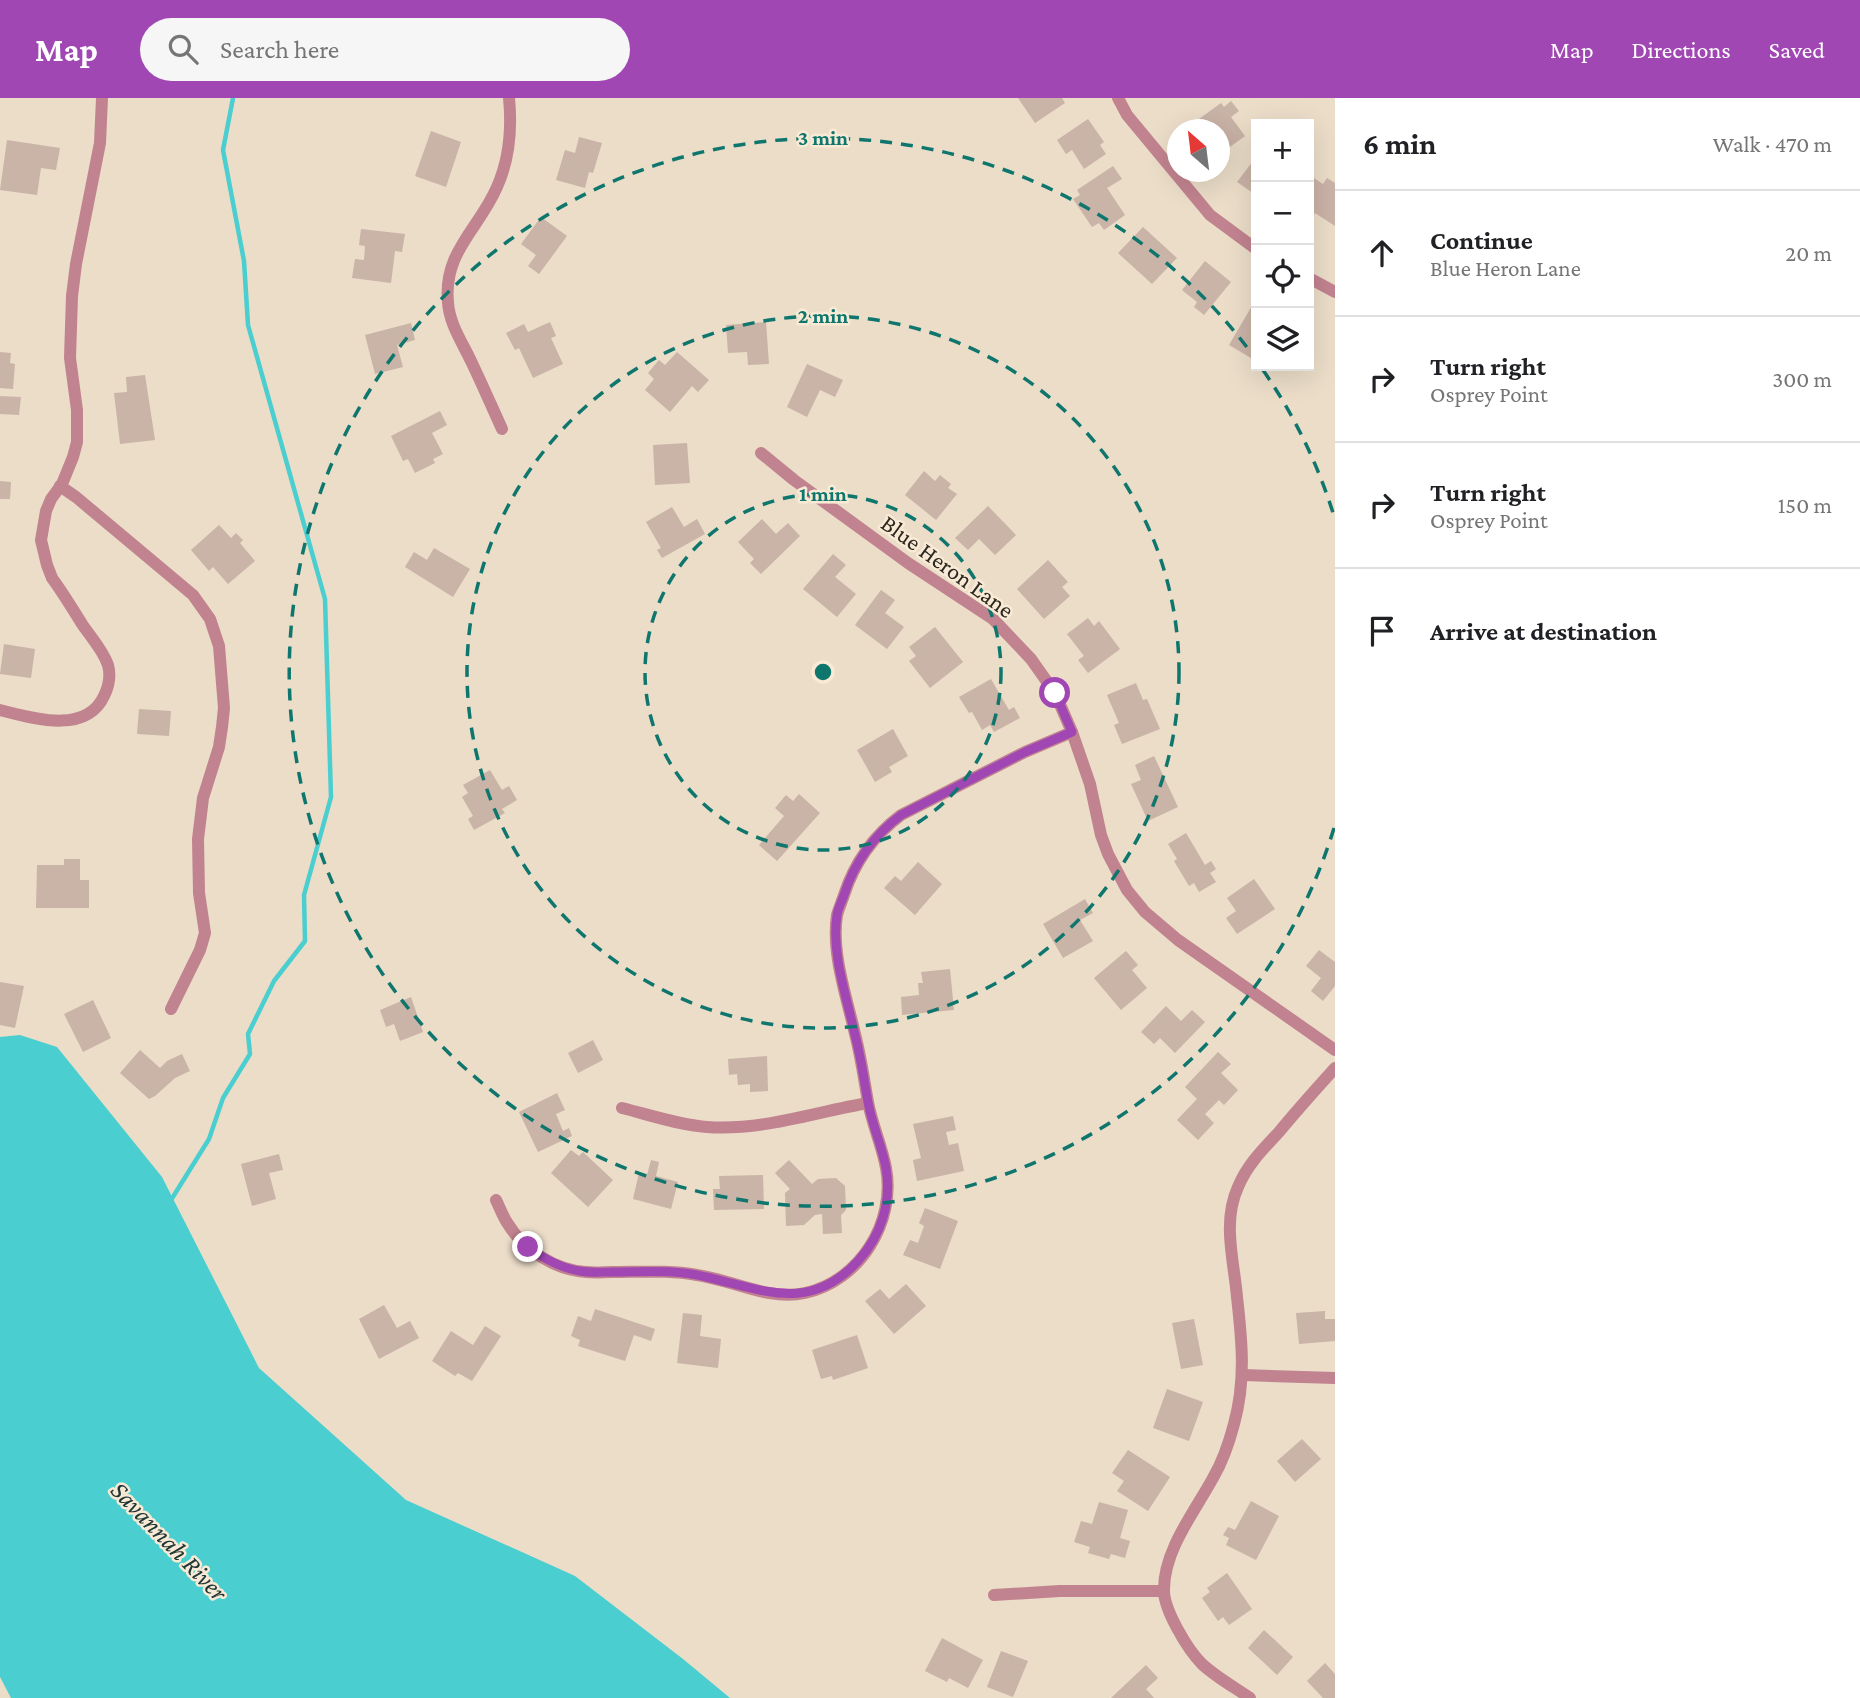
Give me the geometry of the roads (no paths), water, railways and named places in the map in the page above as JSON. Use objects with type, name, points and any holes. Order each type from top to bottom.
[{"type":"street","points":[[0,710],[69,721],[88,714],[102,701],[110,677],[106,660],[52,578],[41,540],[46,511],[60,486],[77,442],[77,410],[70,358],[72,296],[100,143],[102,98]]},
{"type":"street","points":[[502,429],[450,318],[447,290],[452,263],[458,249],[488,205],[504,171],[511,135],[509,98]]},
{"type":"street","points":[[1118,98],[1126,115],[1210,215],[1252,245]]},
{"type":"street","points":[[1314,281],[1335,292]]},
{"type":"street","name":"Blue Heron Lane","points":[[761,453],[908,563],[993,619],[1031,659],[1055,693],[1090,784],[1101,835],[1127,890],[1145,912],[1178,940],[1335,1050]]},
{"type":"street","points":[[60,486],[193,595],[210,618],[219,646],[224,708],[222,727],[219,747],[203,798],[198,839],[199,893],[205,933],[200,950],[171,1009]]},
{"type":"street","points":[[496,1200],[507,1223],[519,1239],[541,1257],[569,1269],[584,1272],[677,1272],[778,1294],[805,1293],[830,1283],[855,1265],[881,1226],[887,1204],[888,1182],[868,1103],[836,940],[837,915],[848,883],[858,861],[875,837],[901,815],[1025,752],[1072,732]]},
{"type":"street","points":[[1250,1698],[1202,1664],[1176,1626],[1163,1591],[1174,1548],[1219,1468],[1237,1410],[1243,1375],[1230,1235],[1236,1190],[1251,1163],[1335,1068]]},
{"type":"street","points":[[622,1108],[678,1122],[721,1128],[776,1123],[868,1103]]},
{"type":"street","points":[[1243,1375],[1335,1378]]},
{"type":"street","points":[[995,1595],[1060,1591],[1163,1591]]},
{"type":"water","name":"Savannah River","points":[[20,1035],[57,1047],[162,1177],[259,1368],[406,1500],[575,1576],[730,1698],[11,1698],[0,1677],[0,1037]]},
{"type":"waterway","points":[[171,1200],[209,1139],[223,1098],[250,1054],[248,1034],[274,981],[305,941],[304,895],[331,797],[325,599],[248,325],[244,261],[223,150],[233,98]]}]
